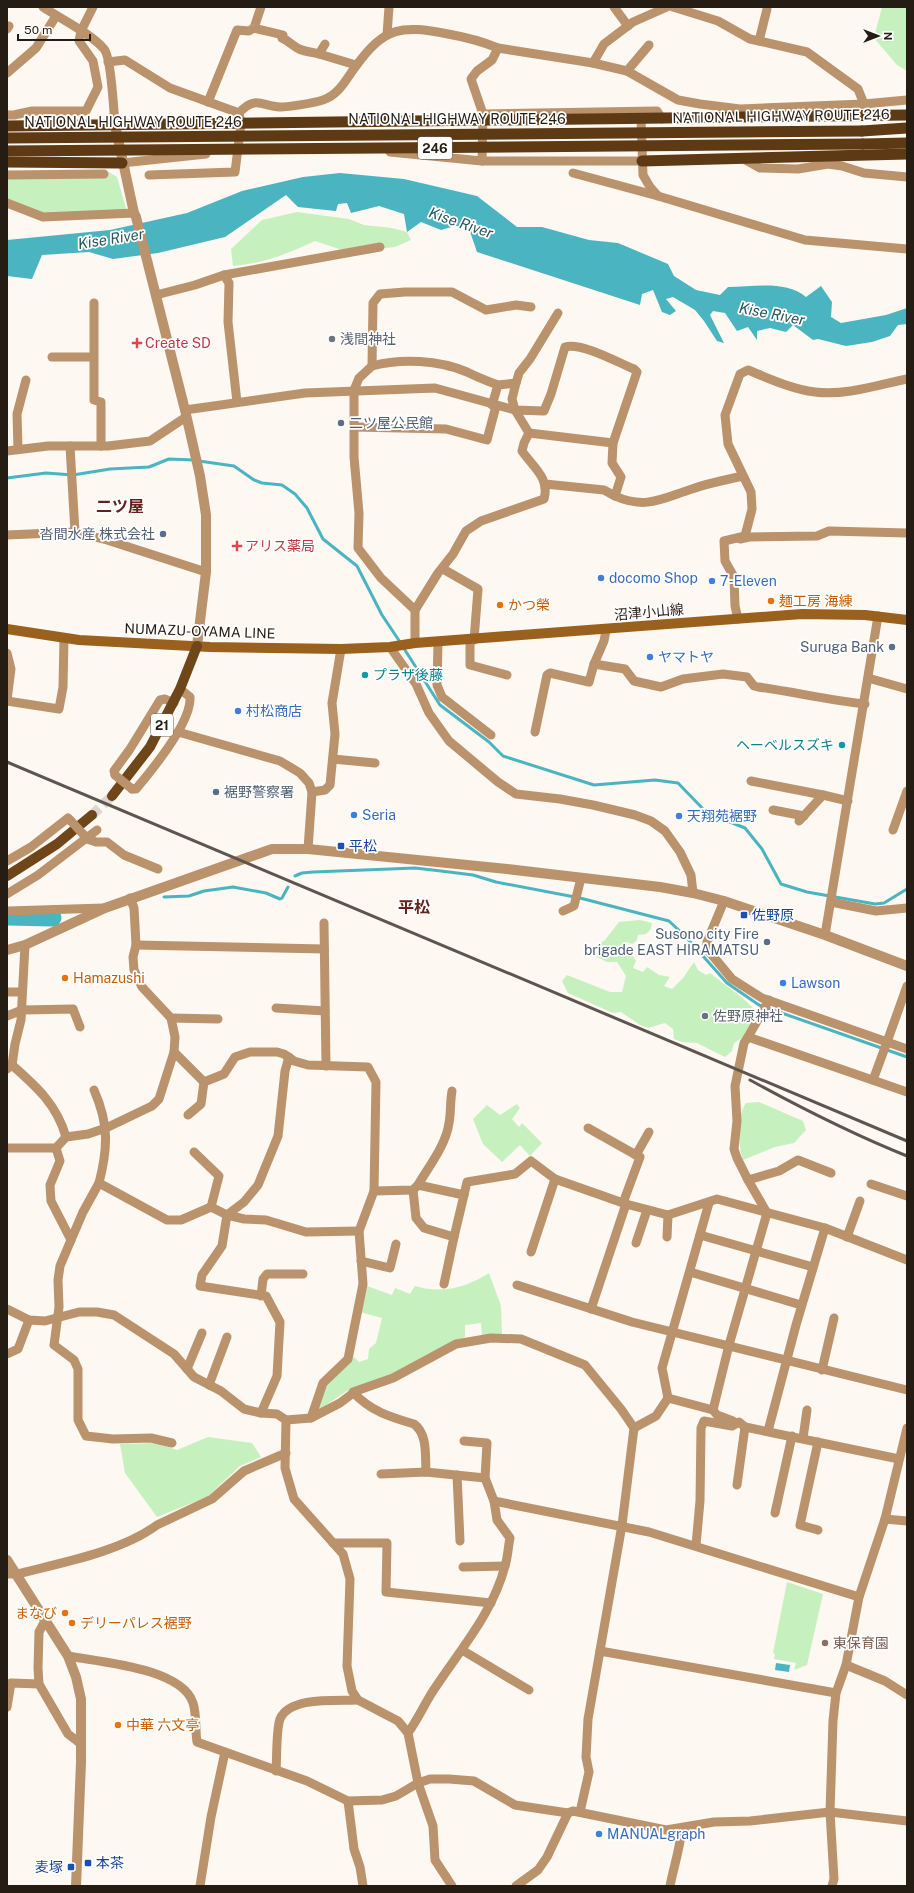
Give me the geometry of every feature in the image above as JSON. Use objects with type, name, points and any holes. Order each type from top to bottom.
[{"type":"highway","points":[[7,126],[115,125],[240,118],[662,119],[739,114],[907,115]]},
{"type":"highway","name":"NATIONAL HIGHWAY ROUTE 246","points":[[7,138],[862,131],[907,128]]},
{"type":"highway","name":"NATIONAL HIGHWAY ROUTE 246","points":[[7,151],[907,143]]},
{"type":"highway","points":[[642,161],[907,154]]},
{"type":"highway","points":[[7,162],[122,163]]},
{"type":"main road","name":"沼津小山線","points":[[391,647],[822,613],[878,616],[907,620]]},
{"type":"main road","name":"NUMAZU-OYAMA LINE","points":[[7,629],[64,638],[197,646],[341,649],[391,647]]},
{"type":"main road","name":"21","points":[[112,796],[150,747],[174,703],[197,646]]},
{"type":"main road","points":[[7,876],[57,844],[92,815]]},
{"type":"street","points":[[43,7],[81,31],[104,49],[108,62],[115,125],[122,163],[156,292],[195,454],[206,515],[206,572],[197,646]]},
{"type":"street","points":[[7,115],[14,116],[32,111],[86,111],[98,87],[93,61],[79,41],[81,31],[93,7]]},
{"type":"street","points":[[208,102],[236,30],[249,31],[254,28],[261,7]]},
{"type":"street","points":[[387,35],[388,7]]},
{"type":"street","points":[[614,7],[628,26]]},
{"type":"street","points":[[593,62],[604,44],[628,26],[667,7]]},
{"type":"street","points":[[672,7],[718,21],[750,39],[807,52],[858,89],[864,104]]},
{"type":"street","points":[[759,41],[767,9]]},
{"type":"street","points":[[7,73],[36,48],[56,16]]},
{"type":"street","points":[[254,28],[283,35],[282,38],[290,41],[299,49],[356,65]]},
{"type":"street","points":[[148,175],[235,172],[240,118],[246,106],[261,102],[280,107],[323,100],[335,94],[356,65],[374,44],[387,35],[405,28],[421,29],[484,42],[498,48],[593,62],[627,71],[678,100],[739,114],[907,100]]},
{"type":"street","points":[[319,54],[325,44]]},
{"type":"street","points":[[627,71],[650,45]]},
{"type":"street","points":[[482,161],[483,118],[471,79],[477,71],[492,60],[498,48]]},
{"type":"street","points":[[108,62],[125,60],[170,88],[208,102],[240,118]]},
{"type":"street","points":[[483,118],[657,111],[662,119]]},
{"type":"street","points":[[641,119],[643,175],[650,187],[658,196]]},
{"type":"street","points":[[122,163],[238,150],[348,148],[482,161],[642,161]]},
{"type":"street","points":[[742,158],[760,168],[798,169],[828,164],[842,166],[864,173],[907,177]]},
{"type":"street","points":[[573,173],[658,196],[805,240],[907,249]]},
{"type":"street","points":[[7,175],[104,174]]},
{"type":"street","points":[[7,204],[43,217],[135,215]]},
{"type":"street","points":[[156,292],[224,275],[380,247]]},
{"type":"street","points":[[224,275],[228,283],[228,322],[237,402]]},
{"type":"street","points":[[372,366],[373,303],[380,294],[405,292],[452,292],[486,310],[516,305],[531,306]]},
{"type":"street","points":[[94,303],[94,400],[101,402],[101,446]]},
{"type":"street","points":[[529,433],[515,410],[512,399],[519,373],[530,359],[558,313]]},
{"type":"street","points":[[7,451],[70,446],[101,446],[150,441],[185,413],[237,402],[305,393],[435,388],[494,406],[515,410],[544,411],[551,394],[565,347],[570,345],[591,351],[634,368],[637,372],[613,444],[612,464],[621,477],[615,496]]},
{"type":"street","points":[[52,357],[93,357]]},
{"type":"street","points":[[415,610],[381,578],[358,548],[359,513],[354,457],[354,390],[359,378],[372,366],[397,363],[436,363],[466,372],[498,385],[516,383]]},
{"type":"street","points":[[724,542],[745,536],[752,509],[751,492],[728,444],[725,415],[740,374],[748,370],[788,386],[816,392],[841,392],[907,379]]},
{"type":"street","points":[[18,449],[17,414],[26,380]]},
{"type":"street","points":[[355,427],[446,429],[487,440],[498,385]]},
{"type":"street","points":[[529,433],[613,444]]},
{"type":"street","points":[[414,644],[415,610],[438,572],[443,569],[453,554],[466,531],[475,524],[544,499],[545,484],[541,474],[522,451],[529,433]]},
{"type":"street","points":[[70,446],[75,532]]},
{"type":"street","points":[[545,484],[604,490],[628,501],[652,503],[693,488],[743,476]]},
{"type":"street","points":[[724,542],[749,537],[817,536],[829,531],[907,533]]},
{"type":"street","points":[[7,535],[75,532],[107,540],[206,572]]},
{"type":"street","points":[[724,542],[725,561],[734,577],[735,606],[738,619]]},
{"type":"street","points":[[443,569],[478,589],[470,665],[507,675]]},
{"type":"street","points":[[825,935],[878,616]]},
{"type":"street","points":[[536,732],[547,675],[550,673],[589,682],[594,664],[604,641],[606,630]]},
{"type":"street","points":[[7,653],[11,669],[7,700],[59,709],[63,687],[64,638]]},
{"type":"street","points":[[438,643],[437,685],[442,697],[491,735]]},
{"type":"street","points":[[391,647],[416,684],[429,713],[449,740],[498,782],[516,794],[586,804],[635,814],[651,821],[665,831],[680,852],[691,875],[693,893]]},
{"type":"street","points":[[312,792],[325,790],[330,785],[335,734],[332,703],[341,649]]},
{"type":"street","points":[[594,664],[625,668],[634,681],[661,688],[683,679],[723,674],[748,677],[754,686],[758,687],[809,697],[864,704]]},
{"type":"street","points":[[868,678],[907,689]]},
{"type":"street","points":[[174,703],[165,699],[160,700],[130,749],[114,771],[114,774],[132,789],[136,789],[154,767],[178,732],[190,708],[190,697],[180,689]]},
{"type":"street","points":[[178,732],[288,764],[300,773],[308,783],[312,792],[308,849]]},
{"type":"street","points":[[333,759],[375,762]]},
{"type":"street","points":[[751,782],[823,794],[848,801]]},
{"type":"street","points":[[773,810],[802,818],[823,794]]},
{"type":"street","points":[[893,830],[906,796]]},
{"type":"street","points":[[7,861],[31,847],[68,818],[85,837],[96,842],[107,842],[124,855],[158,869]]},
{"type":"street","points":[[7,894],[38,875],[85,837],[97,830]]},
{"type":"street","points":[[7,950],[25,945],[130,898],[272,849],[308,849],[413,858],[660,887],[693,893],[724,901],[825,935],[907,966]]},
{"type":"street","points":[[563,911],[572,908],[581,878]]},
{"type":"street","points":[[7,1148],[56,1148],[66,1137],[88,1134],[106,1128],[152,1106],[159,1099],[174,1052],[175,1037],[171,1018],[142,987],[137,979],[133,957],[136,944],[134,908],[130,898]]},
{"type":"street","points":[[724,901],[707,942],[707,949],[732,979],[762,998],[766,1005],[885,1046],[907,1049]]},
{"type":"street","points":[[831,902],[876,911],[907,908]]},
{"type":"street","points":[[8,911],[105,908]]},
{"type":"street","points":[[324,923],[326,1066]]},
{"type":"street","points":[[136,944],[324,949]]},
{"type":"street","points":[[25,945],[21,1020],[10,1067],[43,1093],[61,1121],[66,1137]]},
{"type":"street","points":[[873,1080],[907,986]]},
{"type":"street","points":[[7,992],[22,992]]},
{"type":"street","points":[[713,1410],[729,1346],[767,1213],[736,1158],[734,1149],[737,1122],[735,1086],[744,1043],[766,1005]]},
{"type":"street","points":[[276,1008],[325,1011]]},
{"type":"street","points":[[7,1016],[22,1010],[73,1009],[80,1027]]},
{"type":"street","points":[[171,1018],[218,1019]]},
{"type":"street","points":[[748,1037],[907,1092]]},
{"type":"street","points":[[174,1052],[204,1082]]},
{"type":"street","points":[[204,1082],[224,1074],[235,1057],[250,1052],[277,1052],[294,1061],[308,1065],[368,1067],[376,1082],[374,1191],[359,1231],[363,1284],[348,1359],[323,1383],[311,1418]]},
{"type":"street","points":[[261,1413],[277,1376],[280,1322],[266,1296],[200,1286],[202,1275],[222,1246],[227,1215],[244,1202],[258,1185],[278,1136],[285,1071],[288,1057]]},
{"type":"street","points":[[188,1115],[201,1104],[204,1082]]},
{"type":"street","points":[[94,1090],[106,1128],[106,1157],[99,1183],[83,1212],[60,1266],[58,1280],[59,1307],[56,1318],[54,1345],[74,1360],[78,1369],[78,1420],[86,1436],[113,1440],[151,1438],[172,1443]]},
{"type":"street","points":[[452,1091],[450,1122],[447,1132],[437,1154],[415,1188],[416,1218],[424,1228],[454,1237]]},
{"type":"street","points":[[588,1128],[640,1157],[591,1309]]},
{"type":"street","points":[[636,1155],[649,1132]]},
{"type":"street","points":[[56,1148],[60,1161],[50,1185],[51,1201],[71,1240]]},
{"type":"street","points":[[194,1152],[219,1176],[211,1207]]},
{"type":"street","points":[[748,1180],[779,1171],[798,1160],[832,1173]]},
{"type":"street","points":[[444,1284],[467,1182],[515,1174],[531,1161],[555,1179],[647,1210],[668,1215],[709,1203],[717,1199],[825,1228],[907,1260]]},
{"type":"street","points":[[531,1252],[555,1179]]},
{"type":"street","points":[[99,1183],[167,1220],[181,1220],[211,1207],[227,1215],[244,1219],[266,1220],[306,1232],[359,1231]]},
{"type":"street","points":[[871,1184],[907,1196]]},
{"type":"street","points":[[374,1191],[415,1188],[464,1195]]},
{"type":"street","points":[[847,1237],[860,1201]]},
{"type":"street","points":[[634,1428],[656,1416],[668,1398],[662,1368],[709,1203]]},
{"type":"street","points":[[636,1243],[647,1210]]},
{"type":"street","points":[[667,1237],[668,1215]]},
{"type":"street","points":[[768,1431],[801,1305],[825,1228]]},
{"type":"street","points":[[700,1235],[813,1267]]},
{"type":"street","points":[[361,1261],[390,1268],[396,1244]]},
{"type":"street","points":[[690,1272],[801,1305]]},
{"type":"street","points":[[261,1296],[264,1279],[267,1274],[303,1274]]},
{"type":"street","points":[[517,1285],[671,1333],[907,1390]]},
{"type":"street","points":[[7,1309],[29,1320],[45,1321],[79,1312],[97,1312],[114,1315],[174,1354],[194,1377],[221,1391],[244,1409],[261,1413],[277,1414],[286,1420],[311,1418],[340,1403],[353,1392],[393,1378],[456,1344],[491,1338],[521,1339],[585,1365],[621,1409],[634,1428],[622,1526],[588,1719],[586,1757],[590,1772],[580,1812]]},
{"type":"street","points":[[822,1370],[834,1318]]},
{"type":"street","points":[[7,1354],[18,1349],[29,1320]]},
{"type":"street","points":[[187,1369],[202,1333]]},
{"type":"street","points":[[209,1385],[227,1337]]},
{"type":"street","points":[[353,1392],[361,1401],[380,1414],[414,1424],[419,1428],[424,1438],[426,1472]]},
{"type":"street","points":[[668,1398],[713,1410],[717,1415],[742,1425],[899,1459]]},
{"type":"street","points":[[803,1438],[807,1410]]},
{"type":"street","points":[[286,1420],[285,1468],[294,1499],[343,1554],[350,1580],[347,1666],[352,1691],[358,1700],[398,1721],[408,1733],[418,1783],[433,1826],[435,1860],[452,1886]]},
{"type":"street","points":[[696,1545],[700,1501],[701,1428],[704,1420],[732,1426],[742,1425]]},
{"type":"street","points":[[737,1485],[742,1425]]},
{"type":"street","points":[[832,1886],[834,1879],[830,1812],[832,1729],[836,1693],[846,1664],[859,1597],[885,1519],[907,1428]]},
{"type":"street","points":[[775,1513],[792,1436]]},
{"type":"street","points":[[408,1733],[420,1716],[433,1691],[462,1650],[491,1602],[506,1566],[510,1538],[497,1520],[494,1501],[485,1478],[487,1443],[464,1440]]},
{"type":"street","points":[[818,1442],[800,1525],[818,1530]]},
{"type":"street","points":[[12,1574],[109,1549],[204,1504],[212,1499],[244,1471],[286,1453]]},
{"type":"street","points":[[381,1474],[426,1472],[485,1478]]},
{"type":"street","points":[[457,1475],[460,1541]]},
{"type":"street","points":[[494,1501],[622,1526],[696,1545],[859,1597]]},
{"type":"street","points":[[885,1519],[907,1521]]},
{"type":"street","points":[[333,1543],[387,1543],[386,1592],[491,1602]]},
{"type":"street","points":[[7,1560],[12,1574],[68,1656],[76,1677],[81,1698],[81,1744],[76,1886]]},
{"type":"street","points":[[463,1567],[506,1566]]},
{"type":"street","points":[[45,1621],[39,1632],[39,1684],[68,1734],[81,1744]]},
{"type":"street","points":[[462,1650],[529,1690]]},
{"type":"street","points":[[600,1652],[836,1693]]},
{"type":"street","points":[[68,1656],[145,1670],[177,1682],[188,1692],[193,1703],[197,1742],[307,1782],[348,1802],[382,1800],[396,1796],[418,1783],[430,1779],[474,1781],[515,1805],[568,1813],[580,1812],[648,1828],[666,1830],[714,1822],[750,1821],[830,1812],[907,1821]]},
{"type":"street","points":[[846,1664],[885,1681],[907,1695]]},
{"type":"street","points":[[7,1707],[11,1683],[39,1684]]},
{"type":"street","points":[[276,1771],[279,1723],[284,1714],[297,1705],[307,1702],[358,1700]]},
{"type":"street","points":[[200,1886],[211,1817],[225,1752]]},
{"type":"street","points":[[348,1802],[354,1849],[360,1867],[363,1886]]},
{"type":"street","points":[[516,1886],[538,1870],[547,1857],[568,1813]]},
{"type":"street","points":[[670,1886],[674,1861],[680,1847],[682,1828]]},
{"type":"green space","points":[[882,7],[907,7],[907,71],[897,65],[874,38]]},
{"type":"green space","points":[[7,172],[109,172],[117,177],[126,208],[119,213],[50,216],[7,203]]},
{"type":"green space","points":[[297,212],[349,219],[364,225],[392,228],[407,232],[411,240],[395,247],[348,252],[315,241],[276,257],[256,263],[233,266],[231,249],[262,220]]},
{"type":"green space","points":[[640,920],[652,923],[651,929],[646,934],[638,935],[637,940],[633,944],[625,942],[620,946],[620,949],[632,955],[636,961],[633,968],[643,972],[647,967],[659,975],[670,977],[664,986],[672,989],[683,978],[694,962],[698,970],[706,975],[710,973],[740,996],[756,1012],[745,1034],[734,1043],[732,1051],[725,1057],[697,1043],[682,1042],[674,1039],[673,1029],[665,1023],[648,1028],[640,1025],[621,1012],[613,1013],[568,993],[562,981],[567,975],[610,992],[622,992],[626,976],[617,962],[607,962],[597,957],[598,945],[605,940],[619,922]]},
{"type":"green space","points":[[759,1102],[803,1121],[806,1130],[794,1143],[775,1147],[743,1160],[739,1139],[741,1115],[746,1103]]},
{"type":"green space","points":[[517,1104],[520,1108],[512,1119],[519,1127],[522,1123],[542,1143],[530,1156],[520,1145],[502,1162],[483,1144],[473,1119],[487,1105],[500,1115]]},
{"type":"green space","points":[[489,1273],[501,1306],[502,1335],[482,1336],[481,1323],[465,1325],[465,1337],[448,1344],[391,1376],[347,1391],[320,1409],[318,1408],[327,1382],[354,1357],[359,1362],[368,1359],[369,1349],[376,1343],[382,1318],[360,1312],[367,1286],[392,1295],[395,1288],[410,1294],[415,1286],[434,1289],[453,1288],[462,1286]]},
{"type":"green space","points":[[208,1437],[252,1443],[261,1457],[240,1466],[207,1497],[157,1517],[125,1473],[120,1444],[156,1443],[177,1450]]},
{"type":"green space","points":[[787,1582],[823,1594],[807,1665],[794,1670],[796,1663],[774,1659],[775,1654],[773,1653]]},
{"type":"water","name":"Kise River","points":[[340,173],[404,179],[477,196],[517,227],[542,227],[589,240],[618,243],[668,264],[674,276],[696,290],[720,295],[728,287],[779,286],[789,288],[806,297],[821,286],[832,302],[831,317],[841,323],[886,315],[907,308],[907,324],[898,325],[890,336],[872,342],[846,346],[818,339],[813,340],[793,325],[786,332],[770,328],[757,331],[757,340],[748,327],[737,331],[725,313],[713,311],[710,315],[724,343],[717,341],[695,310],[673,297],[666,299],[676,311],[670,315],[662,312],[653,290],[642,294],[640,305],[477,252],[468,226],[455,226],[441,230],[421,222],[407,232],[404,214],[379,206],[351,213],[347,203],[338,204],[336,211],[298,207],[286,195],[225,237],[158,253],[113,259],[89,252],[42,255],[32,279],[7,276],[7,240],[110,230],[187,213],[242,191],[303,177]]},
{"type":"water","points":[[776,1663],[790,1665],[789,1672],[775,1670]]},
{"type":"waterway","points":[[7,478],[46,473],[73,475],[110,469],[149,467],[169,459],[194,460]]},
{"type":"waterway","points":[[199,461],[234,466],[254,480],[262,483],[282,485],[295,494],[307,508],[323,539],[357,566],[382,615],[400,642]]},
{"type":"waterway","points":[[403,647],[440,705],[489,742],[503,756],[594,785],[655,780],[678,783],[707,813],[745,828],[762,849],[781,884],[807,892],[875,904],[884,903],[907,889]]},
{"type":"waterway","points":[[295,876],[302,873],[313,872],[415,868],[441,871],[473,875],[496,882],[580,898],[669,921],[686,937],[727,983],[759,1005],[907,1057]]},
{"type":"waterway","points":[[164,897],[189,896],[204,891],[233,887],[266,893],[280,899],[288,887]]},
{"type":"waterway","points":[[7,917],[53,918]]},
{"type":"tunnel","points":[[92,815],[112,796]]},
{"type":"railway","points":[[7,762],[907,1141]]},
{"type":"railway","points":[[750,1080],[788,1101],[866,1139],[907,1156]]},
{"type":"place","name":"浅間神社","points":[[332,339]]},
{"type":"place","name":"Create SD","points":[[137,343]]},
{"type":"place","name":"二ツ屋公民館","points":[[341,423]]},
{"type":"place","name":"沓間水産 株式会社","points":[[163,534]]},
{"type":"place","name":"アリス薬局","points":[[237,546]]},
{"type":"place","name":"docomo Shop","points":[[601,578]]},
{"type":"place","name":"7-Eleven","points":[[712,581]]},
{"type":"place","name":"麺工房 海練","points":[[771,601]]},
{"type":"place","name":"かつ榮","points":[[500,605]]},
{"type":"place","name":"Suruga Bank","points":[[892,647]]},
{"type":"place","name":"ヤマトヤ","points":[[650,657]]},
{"type":"place","name":"プラザ後藤","points":[[365,675]]},
{"type":"place","name":"村松商店","points":[[238,711]]},
{"type":"place","name":"ヘーベルスズキ","points":[[842,745]]},
{"type":"place","name":"裾野警察署","points":[[216,792]]},
{"type":"place","name":"Seria","points":[[354,815]]},
{"type":"place","name":"天翔苑裾野","points":[[679,816]]},
{"type":"place","name":"平松","points":[[341,846]]},
{"type":"place","name":"佐野原","points":[[744,915]]},
{"type":"place","name":"Susono city Fire brigade EAST HIRAMATSU","points":[[767,942]]},
{"type":"place","name":"Hamazushi","points":[[65,978]]},
{"type":"place","name":"Lawson","points":[[783,983]]},
{"type":"place","name":"佐野原神社","points":[[705,1016]]},
{"type":"place","name":"まなび","points":[[65,1613]]},
{"type":"place","name":"デリーパレス裾野","points":[[72,1623]]},
{"type":"place","name":"東保育園","points":[[825,1643]]},
{"type":"place","name":"中華 六文亭","points":[[118,1725]]},
{"type":"place","name":"MANUALgraph","points":[[599,1834]]},
{"type":"place","name":"本茶","points":[[88,1863]]},
{"type":"place","name":"麦塚","points":[[71,1867]]},
{"type":"district","name":"二ツ屋","points":[[120,506]]},
{"type":"district","name":"平松","points":[[414,907]]}]
